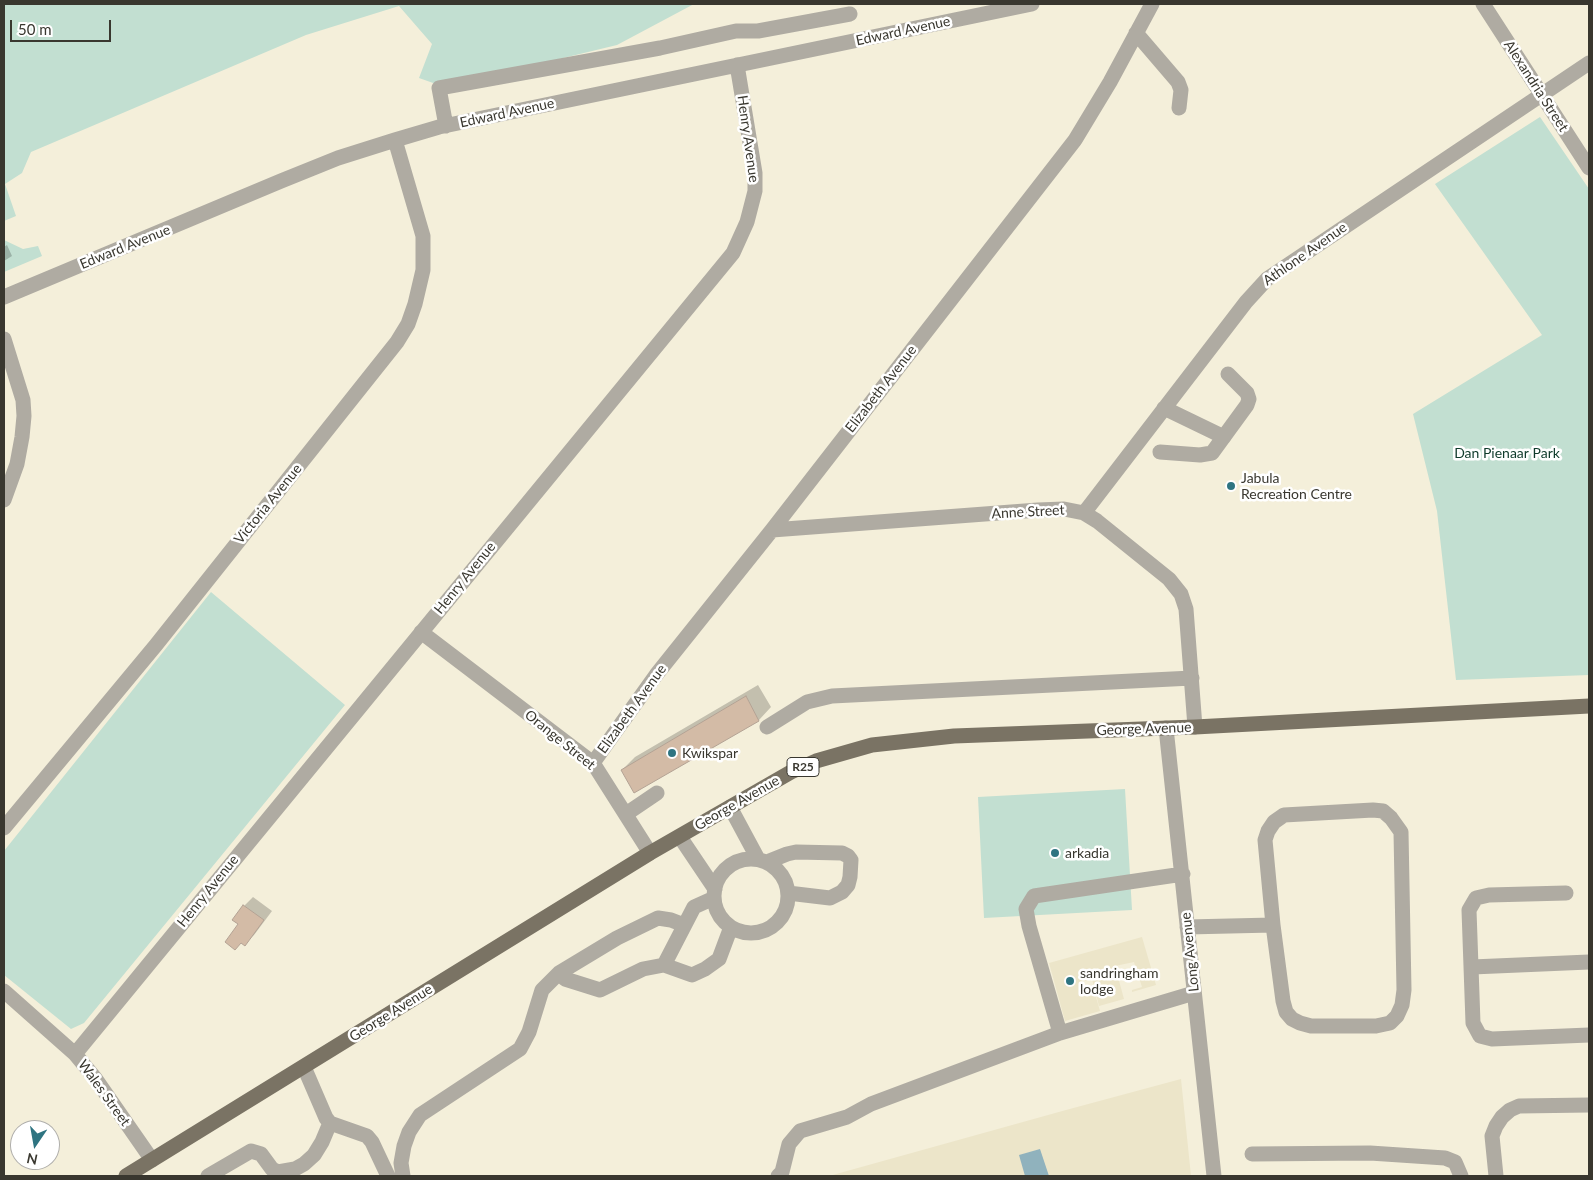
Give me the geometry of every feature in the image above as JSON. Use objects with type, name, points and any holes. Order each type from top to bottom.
[{"type":"main road","name":"George Avenue","points":[[126,1176],[650,852],[680,837],[791,772],[816,761],[872,745],[954,736],[1195,727],[1589,706]]},
{"type":"street","name":"Edward Avenue","points":[[4,297],[338,158],[394,140],[446,126],[1032,4]]},
{"type":"street","name":"Elizabeth Avenue","points":[[593,763],[656,675],[772,530],[1075,140],[1110,82],[1152,4]]},
{"type":"street","name":"Alexandria Street","points":[[1483,4],[1589,168]]},
{"type":"street","points":[[446,126],[439,88],[660,48],[736,31],[758,31],[850,14]]},
{"type":"street","points":[[1136,33],[1178,82],[1181,90],[1178,108]]},
{"type":"street","name":"Athlone Avenue","points":[[1084,513],[1246,302],[1267,278],[1589,63]]},
{"type":"street","name":"Henry Avenue","points":[[75,1054],[732,253],[747,222],[755,191],[755,172],[737,65]]},
{"type":"street","name":"Victoria Avenue","points":[[4,828],[163,637],[397,342],[408,324],[423,270],[423,236],[394,140]]},
{"type":"street","points":[[4,339],[23,400],[24,416],[17,464],[4,500]]},
{"type":"street","points":[[1160,452],[1206,456],[1212,453],[1249,399],[1247,394],[1228,374]]},
{"type":"street","points":[[1164,408],[1224,437]]},
{"type":"street","name":"Anne Street","points":[[772,530],[1064,509],[1084,513],[1178,589],[1186,609],[1195,727]]},
{"type":"street","name":"Orange Street","points":[[421,632],[593,763],[650,852]]},
{"type":"street","points":[[767,727],[807,702],[832,696],[1192,678]]},
{"type":"street","name":"Long Avenue","points":[[1166,728],[1214,1176]]},
{"type":"street","points":[[626,814],[657,793]]},
{"type":"street","points":[[730,807],[763,861]]},
{"type":"street","points":[[1373,810],[1383,811],[1391,818],[1400,832],[1404,990],[1402,1005],[1397,1016],[1390,1023],[1376,1026],[1311,1026],[1292,1020],[1286,1012],[1283,1000],[1273,926],[1266,840],[1268,831],[1274,822],[1284,815],[1373,810]]},
{"type":"street","points":[[664,965],[694,907],[714,894],[718,879],[730,865],[748,858],[763,861],[776,868],[782,875],[788,893],[785,912],[772,926],[764,931],[744,932],[731,927],[720,916],[716,908],[714,894],[680,837]]},
{"type":"street","points":[[763,861],[796,852],[842,852],[851,860],[848,885],[842,892],[830,898],[788,893]]},
{"type":"street","points":[[1060,1033],[1029,926],[1026,908],[1034,896],[1183,874]]},
{"type":"street","points":[[1566,893],[1489,895],[1476,898],[1469,910],[1473,1023],[1480,1036],[1492,1039],[1589,1035]]},
{"type":"street","points":[[403,1176],[404,1146],[409,1132],[420,1115],[520,1049],[529,1032],[542,990],[559,973],[617,938],[658,918],[684,925]]},
{"type":"street","points":[[1187,927],[1273,926]]},
{"type":"street","points":[[559,973],[565,979],[600,990],[643,969],[664,965],[692,975],[706,969],[719,959],[731,927]]},
{"type":"street","points":[[1472,967],[1589,962]]},
{"type":"street","name":"Wales Street","points":[[4,991],[75,1054],[95,1078],[152,1160]]},
{"type":"street","points":[[778,1176],[782,1172],[789,1144],[800,1131],[846,1117],[871,1104],[1060,1033],[1194,993]]},
{"type":"street","points":[[304,1067],[326,1118],[330,1123],[367,1136],[372,1142],[388,1176]]},
{"type":"street","points":[[1496,1176],[1492,1136],[1502,1117],[1510,1110],[1519,1106],[1589,1105]]},
{"type":"street","points":[[208,1176],[251,1151],[261,1154],[272,1169],[278,1172],[295,1169],[314,1155],[330,1123]]},
{"type":"street","points":[[1252,1154],[1350,1153],[1445,1158],[1455,1162],[1461,1176]]},
{"type":"shaded area","name":"sandringham lodge","points":[[1142,937],[1156,985],[1132,992],[1132,990],[1142,987],[1134,962],[1115,966],[1124,999],[1099,1006],[1092,979],[1079,982],[1082,993],[1094,990],[1100,1011],[1065,1021],[1049,963]]},
{"type":"shaded area","points":[[1181,1079],[1191,1176],[829,1176],[1066,1110]]},
{"type":"green space","points":[[4,4],[694,4],[617,45],[526,67],[436,84],[419,78],[432,44],[399,6],[306,35],[31,152],[22,173],[5,184],[16,216],[4,221]]},
{"type":"green space","name":"Dan Pienaar Park","points":[[1540,117],[1589,189],[1589,675],[1456,680],[1437,511],[1413,414],[1542,335],[1435,184]]},
{"type":"green space","points":[[4,240],[23,249],[38,246],[42,256],[4,272]]},
{"type":"green space","points":[[211,592],[345,705],[84,1023],[71,1029],[4,975],[4,851]]},
{"type":"green space","name":"arkadia","points":[[1125,789],[1132,910],[984,918],[978,797]]},
{"type":"water","points":[[1040,1149],[1049,1176],[1025,1176],[1019,1155]]},
{"type":"building","points":[[746,696],[759,721],[634,793],[621,770]]},
{"type":"building","points":[[243,905],[264,920],[245,946],[241,943],[235,950],[225,942],[238,924],[232,920]]},
{"type":"place","name":"Jabula Recreation Centre","points":[[1231,486]]},
{"type":"place","name":"Kwikspar","points":[[672,753]]},
{"type":"place","name":"arkadia","points":[[1055,853]]},
{"type":"place","name":"sandringham lodge","points":[[1070,981]]}]
